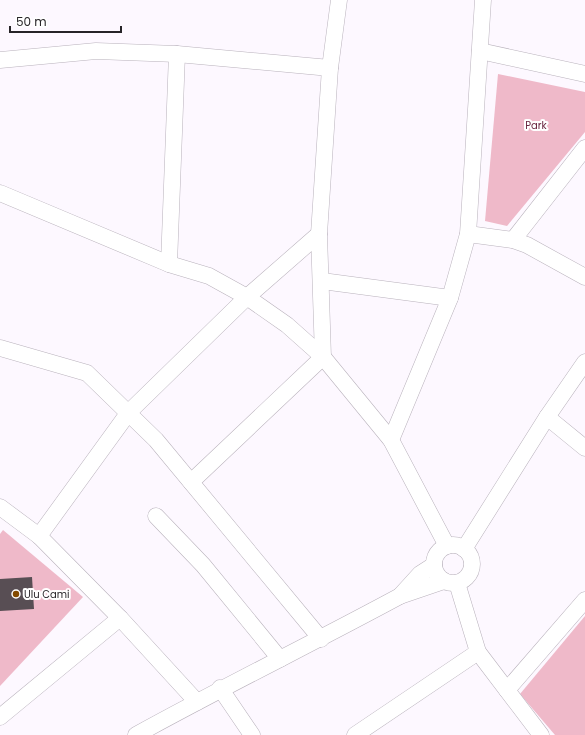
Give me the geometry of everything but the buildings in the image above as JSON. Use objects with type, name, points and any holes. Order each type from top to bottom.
[{"type":"street","points":[[191,482],[323,357],[322,281],[319,234],[330,68],[339,0]]},
{"type":"street","points":[[391,440],[450,298],[468,234],[483,0]]},
{"type":"street","points":[[0,60],[96,51],[177,54],[330,68]]},
{"type":"street","points":[[480,51],[585,74]]},
{"type":"street","points":[[169,264],[177,54]]},
{"type":"street","points":[[513,240],[585,148]]},
{"type":"street","points":[[0,193],[169,264],[209,276],[247,297],[287,325],[323,357],[391,440],[447,546]]},
{"type":"street","points":[[39,536],[129,412],[247,297],[319,234]]},
{"type":"street","points":[[468,234],[513,240],[527,245],[585,276]]},
{"type":"street","points":[[322,281],[450,298]]},
{"type":"street","points":[[0,348],[87,373],[129,412],[156,440],[321,639]]},
{"type":"street","points":[[464,549],[547,417],[585,362]]},
{"type":"street","points":[[547,417],[585,448]]},
{"type":"street","points":[[0,507],[39,536],[120,618],[197,702]]},
{"type":"street","points":[[156,516],[203,565],[280,659]]},
{"type":"street","points":[[136,735],[220,688],[321,639],[400,596],[450,582],[463,581],[471,571],[471,559],[464,549],[453,545],[447,546],[437,554],[434,565],[436,571],[450,582],[478,652],[541,735]]},
{"type":"street","points":[[400,596],[420,574],[434,565]]},
{"type":"street","points":[[507,690],[585,600]]},
{"type":"street","points":[[0,717],[120,618]]},
{"type":"street","points":[[355,735],[478,652]]},
{"type":"street","points":[[220,688],[252,735]]},
{"type":"green space","name":"Park","points":[[498,74],[585,92],[585,132],[507,226],[485,221]]},
{"type":"green space","points":[[3,530],[83,597],[0,686],[0,534]]},
{"type":"green space","points":[[585,616],[585,735],[555,735],[520,694]]},
{"type":"place","name":"Ulu Cami","points":[[16,594]]}]
